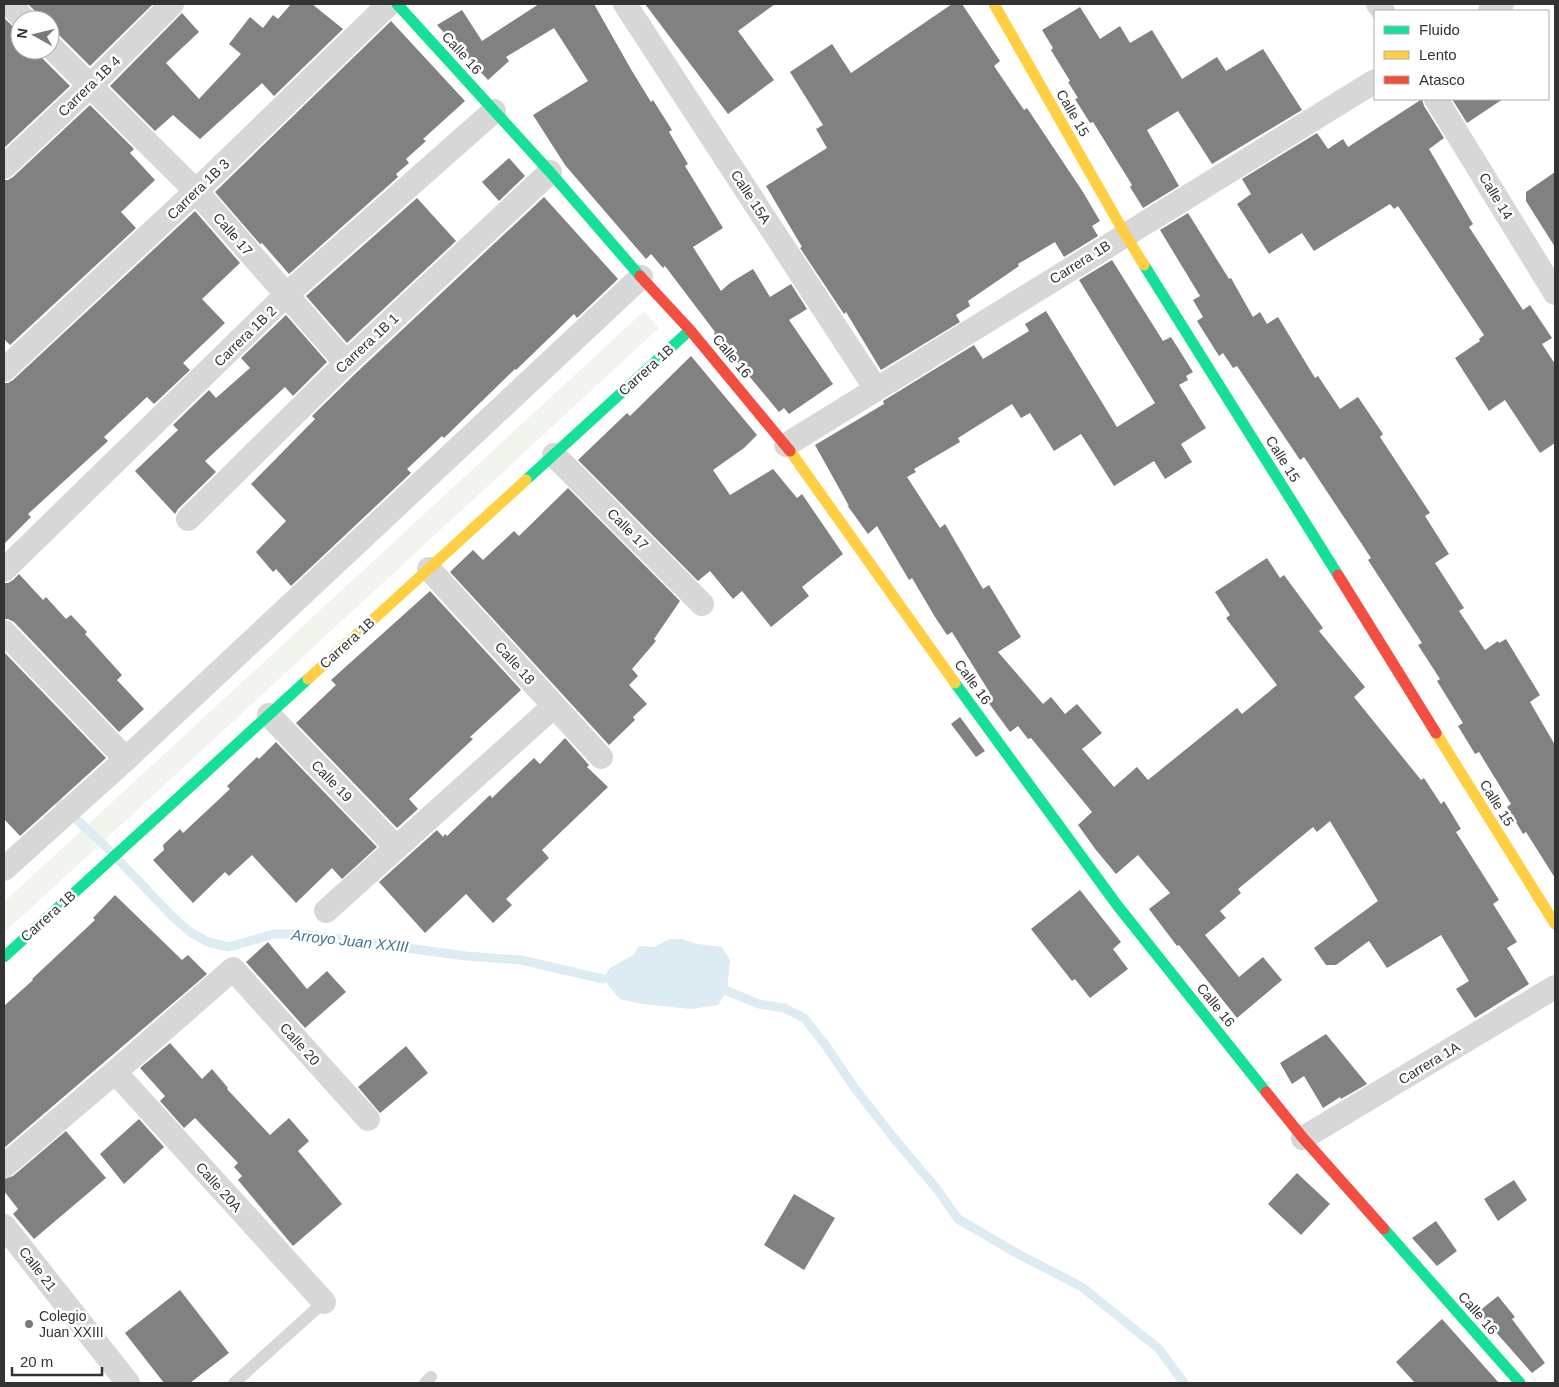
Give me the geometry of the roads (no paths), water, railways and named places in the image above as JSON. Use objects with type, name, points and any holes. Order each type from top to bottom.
[{"type":"street","name":"Carrera 1B 4","points":[[4,167],[89,87],[172,4]]},
{"type":"street","name":"Carrera 1B 3","points":[[4,370],[196,192],[389,4]]},
{"type":"street","name":"Calle 16","points":[[397,4],[690,330],[786,445],[931,651],[1118,905],[1304,1138],[1520,1383]]},
{"type":"street","name":"Calle 15A","points":[[625,4],[876,389]]},
{"type":"street","name":"Calle 15","points":[[994,4],[1125,234],[1555,924]]},
{"type":"street","name":"Calle 17","points":[[60,57],[196,192],[346,363]]},
{"type":"street","name":"Carrera 1B","points":[[786,445],[1374,82]]},
{"type":"street","name":"Calle 14","points":[[1437,100],[1555,293]]},
{"type":"street","name":"Carrera 1B 2","points":[[4,570],[286,296],[494,111]]},
{"type":"street","name":"Carrera 1B 1","points":[[188,518],[346,363],[550,172]]},
{"type":"street","points":[[7,859],[67,812],[126,759],[642,277]]},
{"type":"street","name":"Carrera 1B","points":[[4,956],[690,330]]},
{"type":"street","name":"Calle 17","points":[[554,454],[702,604]]},
{"type":"street","name":"Calle 18","points":[[429,569],[602,757]]},
{"type":"street","points":[[4,632],[126,759]]},
{"type":"street","points":[[326,911],[554,706]]},
{"type":"street","name":"Calle 19","points":[[269,715],[396,848]]},
{"type":"street","name":"Calle 20","points":[[115,1072],[232,969],[368,1119]]},
{"type":"street","name":"Carrera 1A","points":[[1304,1138],[1555,987]]},
{"type":"street","points":[[4,1166],[115,1072]]},
{"type":"street","name":"Calle 20A","points":[[115,1072],[324,1302]]},
{"type":"street","name":"Calle 21","points":[[4,1226],[128,1383]]},
{"type":"lane","points":[[234,1383],[324,1302]]},
{"type":"waterway","name":"Arroyo Juan XXIII","points":[[51,792],[62,806],[105,846],[173,917],[190,932],[208,942],[229,947],[274,934],[302,934],[466,956],[521,960],[603,979]]},
{"type":"waterway","points":[[727,991],[759,1004],[784,1008],[804,1018],[824,1043],[854,1087],[936,1188],[958,1219],[1020,1255],[1082,1287],[1159,1349],[1184,1383]]},
{"type":"place","name":"Colegio Juan XXIII","points":[[29,1324]]}]
